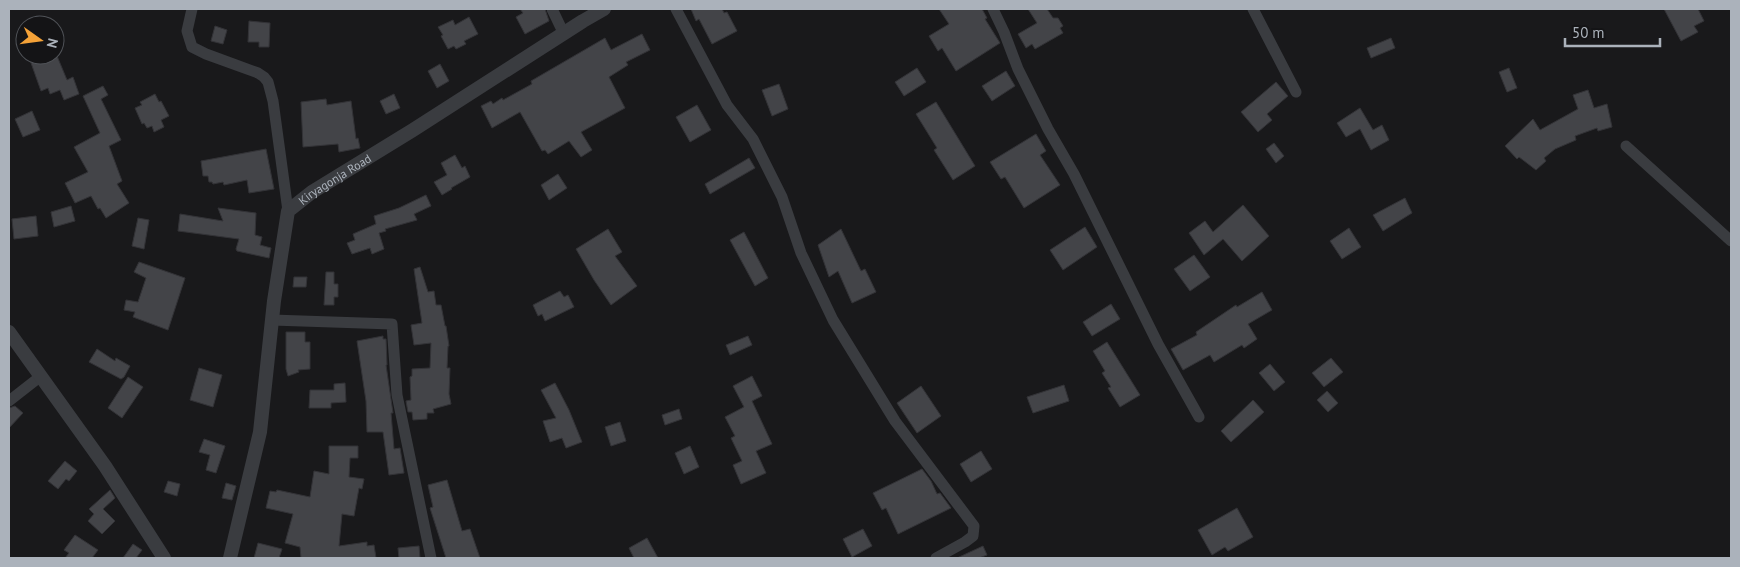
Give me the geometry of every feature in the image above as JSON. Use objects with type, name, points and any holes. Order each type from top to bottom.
[{"type":"street","points":[[192,9],[187,31],[192,47],[258,73],[268,82],[273,101],[288,210]]},
{"type":"street","points":[[552,9],[564,34]]},
{"type":"street","name":"Kiryagonja Road","points":[[230,558],[260,432],[272,320],[288,210],[312,192],[604,9]]},
{"type":"street","points":[[676,9],[727,105],[753,139],[782,197],[801,253],[833,320],[895,421],[974,526],[973,536],[936,558]]},
{"type":"street","points":[[993,9],[1018,70],[1048,129],[1074,174],[1158,344],[1199,418]]},
{"type":"street","points":[[1253,9],[1296,92]]},
{"type":"street","points":[[1626,146],[1731,241]]},
{"type":"street","points":[[272,320],[392,324],[397,395],[431,558]]},
{"type":"street","points":[[9,332],[105,466],[164,558]]},
{"type":"street","points":[[9,401],[40,376]]},
{"type":"building","points":[[520,9],[545,9],[549,21],[525,34],[516,17],[523,13]]},
{"type":"building","points":[[691,9],[722,9],[724,13],[727,12],[737,31],[712,44],[699,19],[696,21]]},
{"type":"building","points":[[939,9],[982,9],[987,18],[985,19],[1000,43],[956,71],[942,48],[938,51],[929,36],[949,24]]},
{"type":"building","points":[[1028,9],[1047,9],[1053,18],[1058,18],[1063,26],[1060,28],[1063,33],[1035,49],[1032,44],[1026,48],[1018,34],[1037,23]]},
{"type":"building","points":[[1664,9],[1698,9],[1704,21],[1694,26],[1698,32],[1681,41]]},
{"type":"building","points":[[469,17],[478,34],[464,41],[466,44],[456,49],[454,46],[448,49],[438,27],[453,20],[455,25]]},
{"type":"building","points":[[249,21],[270,23],[269,47],[259,47],[259,42],[248,42]]},
{"type":"building","points":[[215,26],[227,30],[223,44],[211,41]]},
{"type":"building","points":[[642,34],[650,50],[626,62],[628,65],[609,77],[625,108],[581,132],[592,150],[581,157],[569,141],[548,154],[545,150],[542,151],[520,112],[492,128],[481,106],[491,101],[493,104],[502,98],[503,100],[532,84],[531,81],[605,38],[611,50]]},
{"type":"building","points":[[1391,38],[1395,48],[1371,58],[1367,48]]},
{"type":"building","points":[[440,64],[449,81],[437,88],[428,71]]},
{"type":"building","points":[[32,65],[61,65],[67,80],[73,77],[79,94],[64,100],[60,90],[50,94],[48,88],[41,91]]},
{"type":"building","points":[[917,68],[926,82],[904,96],[895,82]]},
{"type":"building","points":[[1509,68],[1517,88],[1507,92],[1499,72]]},
{"type":"building","points":[[1006,71],[1015,86],[992,101],[982,86]]},
{"type":"building","points":[[1276,82],[1288,96],[1267,114],[1272,120],[1258,132],[1241,112]]},
{"type":"building","points":[[779,84],[788,109],[772,116],[762,90]]},
{"type":"building","points":[[103,86],[108,95],[101,99],[121,140],[109,146],[122,181],[117,184],[129,203],[106,218],[100,208],[98,209],[91,196],[75,203],[65,183],[88,172],[74,147],[100,133],[83,96]]},
{"type":"building","points":[[1588,90],[1594,108],[1607,104],[1612,127],[1598,131],[1597,128],[1575,136],[1576,140],[1555,149],[1544,158],[1546,161],[1536,170],[1519,157],[1517,159],[1505,146],[1533,119],[1540,130],[1578,109],[1573,95]]},
{"type":"building","points":[[155,94],[169,116],[161,120],[164,127],[154,132],[152,126],[147,128],[144,123],[142,124],[135,108],[142,105],[140,102]]},
{"type":"building","points":[[394,94],[400,108],[386,114],[380,101]]},
{"type":"building","points":[[326,99],[327,105],[351,101],[356,139],[358,138],[360,148],[339,152],[338,144],[303,147],[301,102]]},
{"type":"building","points":[[936,102],[975,166],[953,180],[934,150],[937,148],[916,114]]},
{"type":"building","points":[[697,105],[711,130],[690,142],[676,117]]},
{"type":"building","points":[[1360,108],[1373,130],[1382,125],[1389,140],[1371,150],[1360,129],[1346,137],[1337,123]]},
{"type":"building","points":[[32,111],[40,130],[23,137],[15,119]]},
{"type":"building","points":[[1036,134],[1046,151],[1040,155],[1060,185],[1024,208],[1005,177],[1001,179],[990,162]]},
{"type":"building","points":[[1274,143],[1284,156],[1276,163],[1266,149]]},
{"type":"building","points":[[266,149],[274,189],[249,193],[247,180],[224,185],[223,182],[213,184],[209,182],[208,176],[203,176],[201,161]]},
{"type":"building","points":[[455,155],[462,168],[465,166],[470,177],[442,195],[434,182],[447,175],[441,163]]},
{"type":"building","points":[[749,158],[755,168],[710,194],[705,184]]},
{"type":"building","points":[[558,174],[567,188],[549,200],[541,185]]},
{"type":"building","points":[[426,195],[431,206],[414,214],[417,220],[385,229],[386,231],[379,233],[384,249],[372,254],[370,248],[352,254],[347,243],[355,240],[353,234],[376,224],[374,216],[399,208]]},
{"type":"building","points":[[1405,198],[1412,213],[1383,231],[1373,215]]},
{"type":"building","points":[[1243,205],[1269,236],[1242,261],[1223,239],[1204,255],[1189,233],[1205,221],[1213,232]]},
{"type":"building","points":[[71,206],[75,221],[54,227],[51,212]]},
{"type":"building","points":[[218,208],[256,213],[255,235],[262,237],[260,245],[271,248],[269,258],[237,251],[239,239],[178,231],[180,214],[223,221]]},
{"type":"building","points":[[36,216],[38,236],[14,239],[12,219]]},
{"type":"building","points":[[138,218],[149,220],[144,249],[132,246]]},
{"type":"building","points":[[1085,227],[1097,247],[1063,270],[1050,250]]},
{"type":"building","points":[[1349,228],[1361,247],[1342,259],[1330,241]]},
{"type":"building","points":[[608,229],[622,252],[615,256],[637,286],[611,305],[576,249]]},
{"type":"building","points":[[841,229],[861,271],[865,269],[876,292],[852,303],[838,271],[829,277],[818,245]]},
{"type":"building","points":[[744,232],[768,278],[755,286],[730,240]]},
{"type":"building","points":[[1194,255],[1210,277],[1190,291],[1174,269]]},
{"type":"building","points":[[139,262],[185,278],[168,330],[133,317],[135,312],[124,310],[126,300],[138,302],[146,278],[134,272]]},
{"type":"building","points":[[420,267],[428,292],[434,291],[436,305],[441,305],[446,326],[449,346],[447,368],[450,368],[449,394],[451,404],[433,409],[434,413],[427,413],[427,419],[413,420],[412,412],[408,412],[406,401],[411,400],[410,377],[412,376],[412,369],[430,368],[431,343],[414,345],[411,325],[422,323],[414,269]]},
{"type":"building","points":[[326,272],[334,272],[334,284],[338,284],[338,297],[334,297],[334,305],[324,305]]},
{"type":"building","points":[[294,277],[307,277],[306,287],[293,287]]},
{"type":"building","points":[[560,291],[564,297],[568,295],[574,307],[545,321],[542,314],[538,316],[533,305]]},
{"type":"building","points":[[1262,292],[1272,310],[1248,324],[1257,339],[1244,348],[1242,345],[1214,362],[1210,355],[1183,370],[1171,349],[1197,335],[1196,332],[1236,305],[1237,307]]},
{"type":"building","points":[[1111,304],[1120,319],[1092,336],[1083,322]]},
{"type":"building","points":[[286,332],[305,332],[305,342],[310,342],[310,369],[298,370],[299,372],[288,376],[286,369]]},
{"type":"building","points":[[383,336],[383,339],[386,339],[386,365],[393,413],[391,413],[394,449],[400,448],[404,473],[389,475],[383,432],[367,432],[366,401],[357,341]]},
{"type":"building","points":[[748,336],[752,345],[730,355],[726,345]]},
{"type":"building","points":[[1107,342],[1140,395],[1120,407],[1108,388],[1111,387],[1102,373],[1105,371],[1093,351]]},
{"type":"building","points":[[97,349],[115,361],[116,358],[130,366],[124,377],[121,379],[89,362]]},
{"type":"building","points":[[1331,358],[1343,372],[1324,387],[1312,373]]},
{"type":"building","points":[[1270,364],[1285,382],[1274,391],[1259,373]]},
{"type":"building","points":[[199,368],[222,375],[213,407],[190,400]]},
{"type":"building","points":[[752,376],[762,396],[752,401],[772,444],[756,451],[766,473],[741,484],[733,465],[742,461],[731,438],[735,436],[725,417],[744,407],[733,386]]},
{"type":"building","points":[[128,377],[143,387],[122,418],[108,408]]},
{"type":"building","points":[[345,383],[346,402],[331,403],[331,408],[309,408],[310,390],[334,390],[334,384]]},
{"type":"building","points":[[555,383],[582,442],[566,448],[562,438],[550,442],[543,421],[556,418],[541,390]]},
{"type":"building","points":[[1064,385],[1069,401],[1033,413],[1027,397]]},
{"type":"building","points":[[921,386],[941,416],[917,433],[897,403]]},
{"type":"building","points":[[1327,391],[1338,403],[1328,412],[1317,400]]},
{"type":"building","points":[[1253,400],[1264,412],[1231,442],[1221,431]]},
{"type":"building","points":[[15,406],[23,413],[9,428],[9,408]]},
{"type":"building","points":[[679,409],[682,419],[665,425],[662,415]]},
{"type":"building","points":[[620,422],[626,441],[611,446],[605,427]]},
{"type":"building","points":[[204,439],[225,446],[216,473],[206,470],[210,455],[199,452]]},
{"type":"building","points":[[329,446],[358,446],[358,458],[350,458],[349,477],[364,479],[362,489],[359,488],[354,516],[342,514],[339,546],[367,542],[367,546],[374,545],[376,558],[301,558],[300,547],[285,543],[293,514],[266,508],[270,491],[276,492],[277,490],[310,497],[314,471],[329,474]]},
{"type":"building","points":[[690,446],[699,467],[684,474],[675,453]]},
{"type":"building","points":[[981,451],[992,469],[971,482],[960,464]]},
{"type":"building","points":[[65,461],[77,471],[69,481],[66,479],[58,489],[48,481]]},
{"type":"building","points":[[922,469],[931,481],[937,494],[940,493],[951,508],[898,534],[886,508],[882,510],[873,493]]},
{"type":"building","points":[[447,480],[462,531],[470,529],[480,558],[446,558],[430,508],[433,507],[428,485]]},
{"type":"building","points":[[168,481],[180,484],[177,496],[164,492]]},
{"type":"building","points":[[226,483],[236,486],[232,500],[222,498]]},
{"type":"building","points":[[110,490],[115,498],[103,509],[115,521],[102,534],[88,521],[94,514],[89,509]]},
{"type":"building","points":[[1237,508],[1253,537],[1228,551],[1225,547],[1212,555],[1198,530]]},
{"type":"building","points":[[863,529],[872,546],[852,557],[843,539]]},
{"type":"building","points":[[75,535],[98,550],[92,558],[65,558],[69,553],[64,550]]},
{"type":"building","points":[[647,538],[658,558],[634,558],[629,548]]},
{"type":"building","points":[[258,543],[282,549],[279,558],[254,558]]},
{"type":"building","points":[[133,544],[142,550],[136,558],[123,558]]},
{"type":"building","points":[[419,546],[420,558],[399,558],[398,548]]},
{"type":"building","points":[[983,546],[987,555],[979,558],[957,558]]}]
